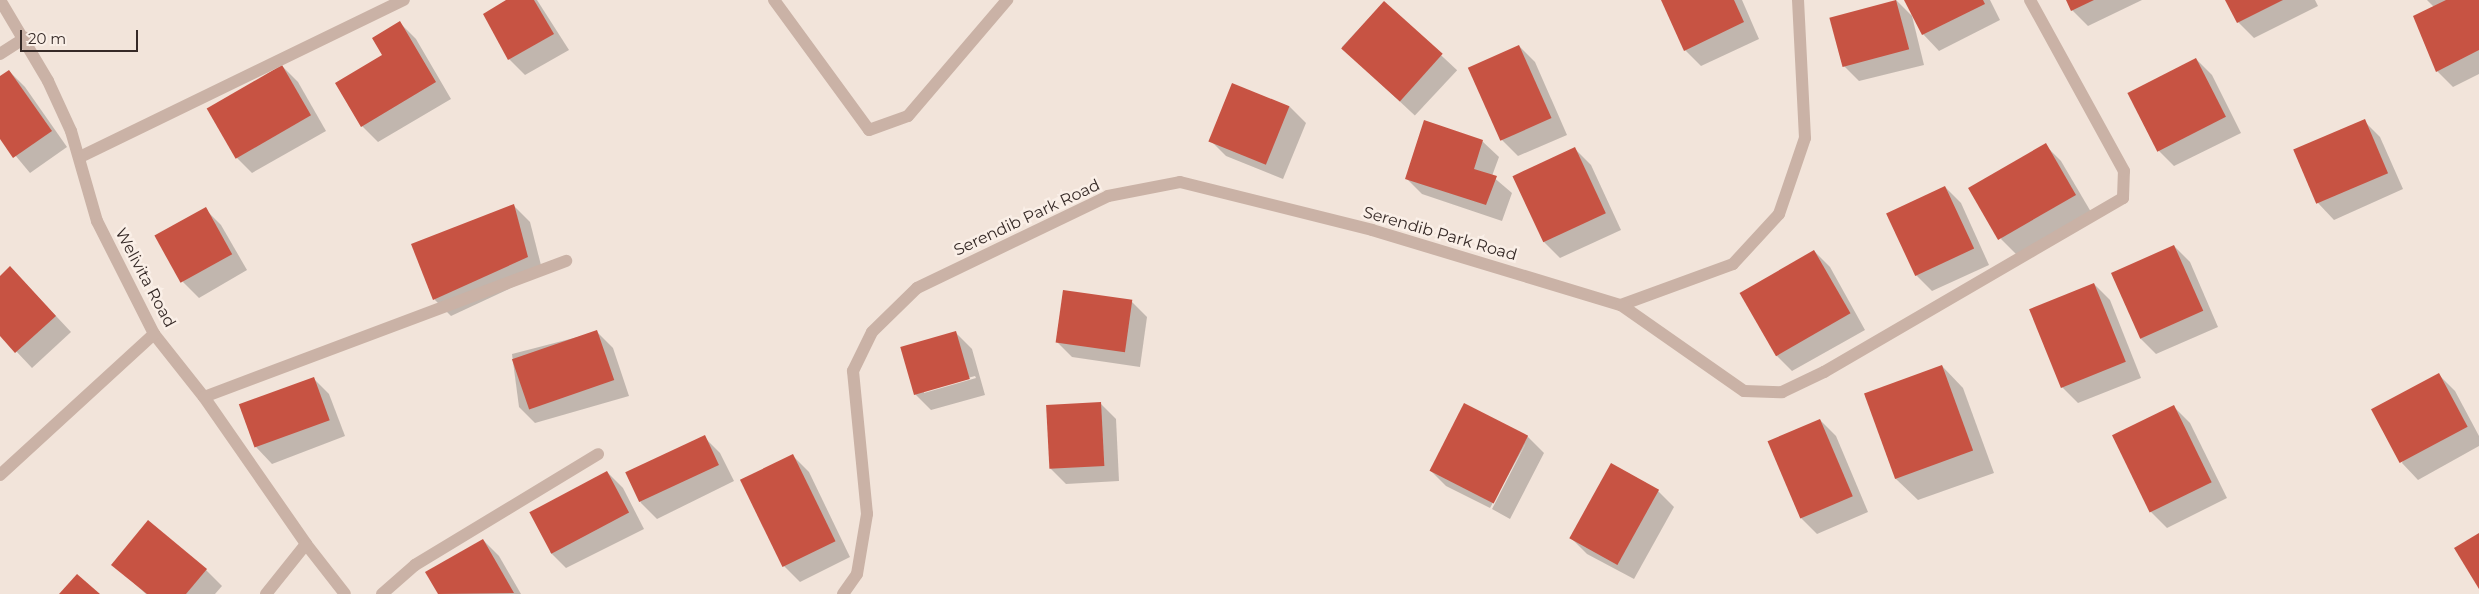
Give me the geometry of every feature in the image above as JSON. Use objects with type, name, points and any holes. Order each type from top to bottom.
[{"type":"street","name":"Welivita Road","points":[[0,0],[25,38],[48,81],[80,157],[98,221],[154,334],[204,397],[306,544],[345,594]]},
{"type":"street","points":[[80,157],[404,0]]},
{"type":"street","points":[[774,0],[869,130],[908,116],[1007,0]]},
{"type":"street","points":[[1621,305],[1733,264],[1780,214],[1805,138],[1798,0]]},
{"type":"street","name":"Serendib Park Road","points":[[843,594],[856,574],[867,514],[853,371],[872,332],[917,288],[1108,196],[1180,182],[1372,230],[1621,305],[1744,391],[1782,392],[1824,372],[2123,198],[2124,171],[2030,0]]},
{"type":"street","points":[[0,54],[25,38]]},
{"type":"street","points":[[204,397],[566,261]]},
{"type":"street","points":[[0,475],[154,334]]},
{"type":"street","points":[[382,594],[414,565],[598,454]]},
{"type":"street","points":[[266,594],[306,544]]},
{"type":"building","points":[[506,0],[534,0],[554,34],[508,60],[483,14]]},
{"type":"building","points":[[1661,0],[1734,0],[1744,22],[1684,51]]},
{"type":"building","points":[[1896,0],[1909,49],[1843,67],[1829,18]]},
{"type":"building","points":[[1904,0],[1983,0],[1985,4],[1922,35]]},
{"type":"building","points":[[2066,0],[2094,0],[2071,11]]},
{"type":"building","points":[[2225,0],[2283,0],[2237,23]]},
{"type":"building","points":[[2446,0],[2479,0],[2479,50],[2436,72],[2413,16]]},
{"type":"building","points":[[1384,1],[1443,54],[1400,101],[1341,49]]},
{"type":"building","points":[[400,21],[436,82],[361,127],[335,83],[382,55],[372,38]]},
{"type":"building","points":[[1519,45],[1552,118],[1500,141],[1468,68]]},
{"type":"building","points":[[2196,58],[2226,117],[2157,152],[2127,93]]},
{"type":"building","points":[[282,65],[311,115],[236,159],[207,109]]},
{"type":"building","points":[[9,70],[52,131],[13,158],[0,139],[0,76]]},
{"type":"building","points":[[1232,83],[1289,106],[1266,165],[1208,141]]},
{"type":"building","points":[[2365,119],[2388,173],[2316,204],[2293,149]]},
{"type":"building","points":[[1424,120],[1483,140],[1474,169],[1497,176],[1486,205],[1405,179]]},
{"type":"building","points":[[2046,143],[2076,195],[1998,240],[1968,188]]},
{"type":"building","points":[[1575,147],[1606,213],[1543,242],[1512,176]]},
{"type":"building","points":[[1945,186],[1974,249],[1915,276],[1886,213]]},
{"type":"building","points":[[514,204],[528,257],[433,300],[411,244]]},
{"type":"building","points":[[206,207],[232,254],[181,283],[154,236]]},
{"type":"building","points":[[2174,245],[2203,311],[2140,339],[2111,273]]},
{"type":"building","points":[[1814,250],[1850,313],[1776,356],[1740,293]]},
{"type":"building","points":[[10,266],[56,316],[15,353],[0,336],[0,276]]},
{"type":"building","points":[[2094,283],[2126,362],[2061,388],[2029,309]]},
{"type":"building","points":[[1063,290],[1132,300],[1125,352],[1056,342]]},
{"type":"building","points":[[597,330],[614,380],[529,409],[512,359]]},
{"type":"building","points":[[956,331],[970,379],[914,395],[900,347]]},
{"type":"building","points":[[1942,365],[1973,451],[1895,479],[1864,393]]},
{"type":"building","points":[[2439,373],[2468,427],[2400,463],[2371,409]]},
{"type":"building","points":[[314,377],[330,420],[255,448],[239,404]]},
{"type":"building","points":[[1101,402],[1104,466],[1049,469],[1046,405]]},
{"type":"building","points":[[1464,403],[1528,436],[1494,503],[1429,471]]},
{"type":"building","points":[[2174,405],[2212,482],[2150,513],[2112,435]]},
{"type":"building","points":[[1820,419],[1853,496],[1800,519],[1768,441]]},
{"type":"building","points":[[705,435],[719,465],[639,502],[625,472]]},
{"type":"building","points":[[793,454],[836,541],[782,567],[740,480]]},
{"type":"building","points":[[1611,463],[1659,490],[1617,565],[1569,538]]},
{"type":"building","points":[[607,471],[629,512],[551,554],[529,512]]},
{"type":"building","points":[[148,520],[207,569],[186,594],[147,594],[111,565]]},
{"type":"building","points":[[2479,533],[2479,589],[2454,548]]},
{"type":"building","points":[[483,539],[514,593],[438,594],[425,572]]},
{"type":"building","points":[[77,574],[100,594],[59,594]]}]
